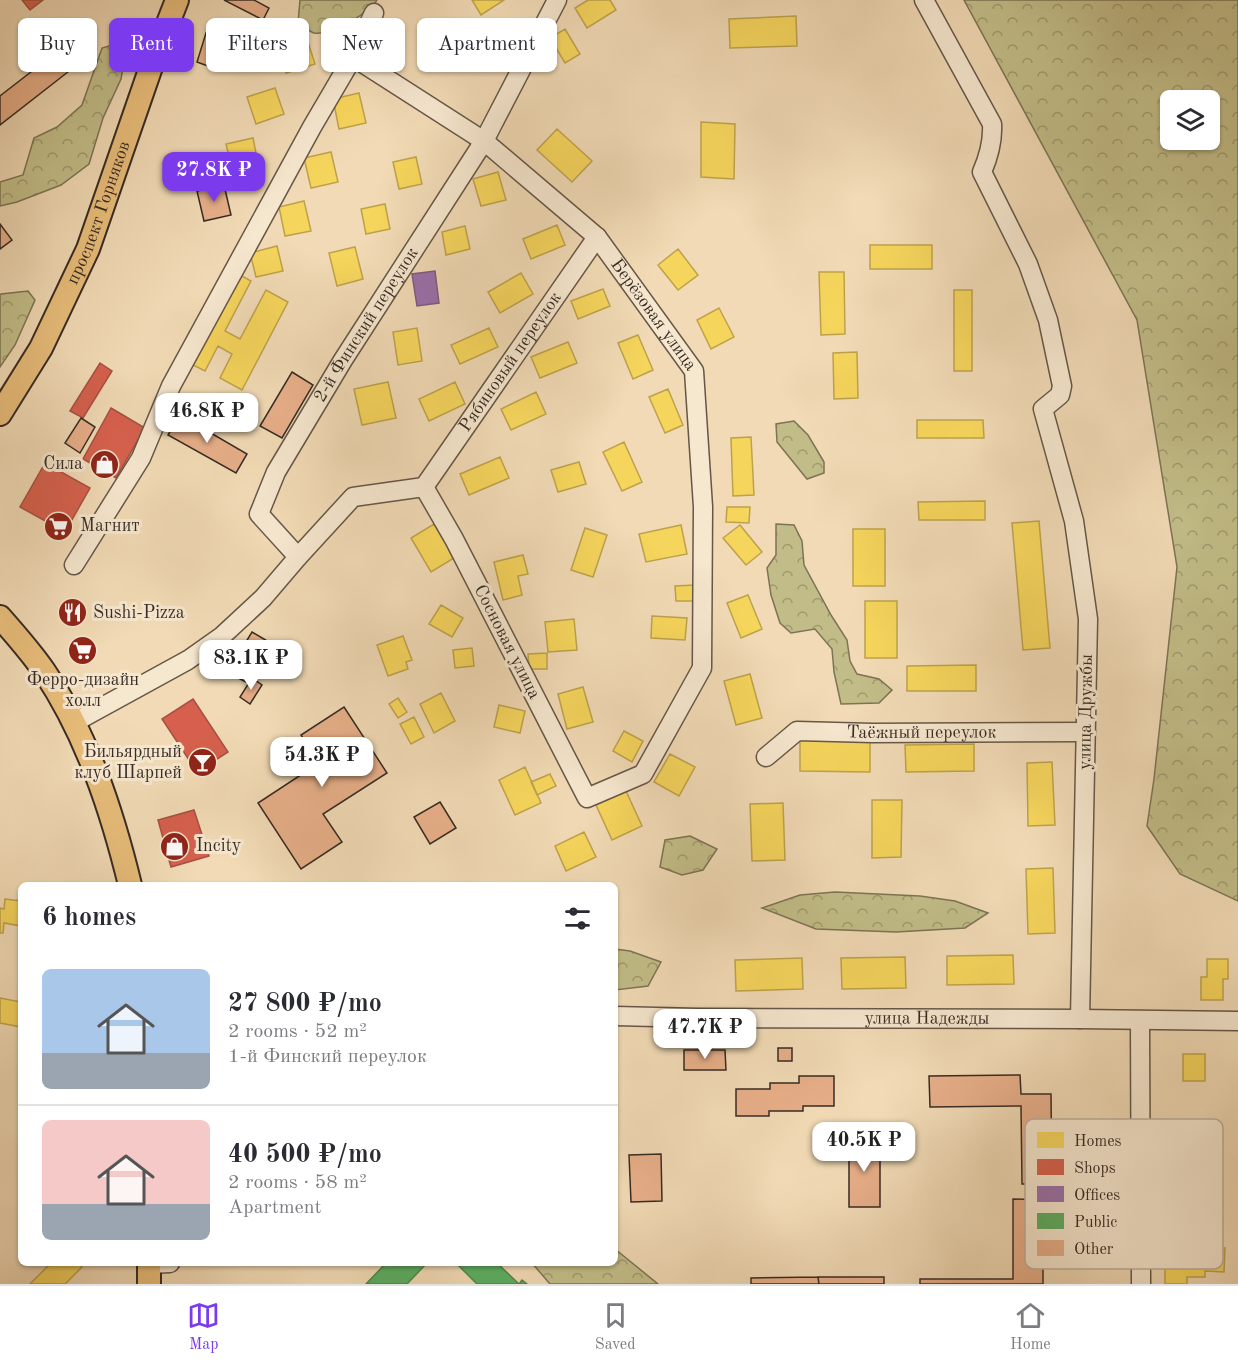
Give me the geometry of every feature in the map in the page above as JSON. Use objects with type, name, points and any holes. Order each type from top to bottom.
[{"type":"main road","name":"проспект Горняков","points":[[0,414],[41,348],[88,249],[177,0]]},
{"type":"main road","points":[[0,617],[44,671],[74,723],[103,790],[129,882]]},
{"type":"street","points":[[484,141],[556,0]]},
{"type":"street","name":"улица Дружбы","points":[[924,0],[992,124],[993,136],[989,156],[982,172],[1028,264],[1048,320],[1059,366],[1062,386],[1060,395],[1042,409],[1074,520],[1088,620],[1080,1019]]},
{"type":"street","points":[[372,18],[374,13]]},
{"type":"street","points":[[74,565],[141,458],[171,386],[344,72]]},
{"type":"street","name":"Берёзовая улица","points":[[376,72],[484,141],[597,237],[694,371],[703,507],[702,668],[643,774],[587,798]]},
{"type":"street","name":"2-й Финский переулок","points":[[298,556],[259,514],[276,472],[343,360],[484,141]]},
{"type":"street","name":"Рябиновый переулок","points":[[424,487],[597,237]]},
{"type":"street","points":[[74,723],[167,672],[222,636],[263,598],[298,556],[353,497],[424,487]]},
{"type":"street","name":"Сосновая улица","points":[[424,487],[454,539],[587,798]]},
{"type":"street","name":"Таёжный переулок","points":[[766,757],[797,732],[1086,732]]},
{"type":"street","name":"улица Надежды","points":[[618,1016],[1238,1022]]},
{"type":"street","points":[[1140,1021],[1140,1119]]},
{"type":"green space","points":[[300,0],[377,0],[355,18],[321,18],[321,33],[309,30],[309,18],[298,18]]},
{"type":"green space","points":[[964,0],[1238,0],[1238,901],[1180,874],[1147,826],[1177,567],[1137,320]]},
{"type":"green space","points":[[109,46],[109,72],[122,72],[103,118],[89,164],[61,185],[0,206],[0,182],[23,175],[34,138],[57,127],[82,105],[94,72],[97,72],[97,62],[102,48]]},
{"type":"green space","points":[[28,291],[35,300],[15,345],[0,367],[0,295]]},
{"type":"green space","points":[[794,421],[808,435],[824,462],[824,473],[807,479],[777,442],[776,424]]},
{"type":"green space","points":[[776,524],[794,525],[802,541],[804,565],[847,640],[850,661],[857,674],[879,679],[892,690],[879,703],[841,704],[832,649],[815,629],[791,633],[780,623],[771,595],[767,568],[776,555]]},
{"type":"green space","points":[[690,836],[717,849],[703,870],[682,875],[660,867],[665,840]]},
{"type":"green space","points":[[835,892],[920,896],[955,901],[988,913],[965,928],[896,932],[816,929],[762,908],[800,895]]},
{"type":"green space","points":[[618,949],[630,951],[661,962],[648,986],[618,990]]},
{"type":"green space","points":[[618,1251],[658,1284],[550,1284],[535,1266],[618,1266]]},
{"type":"building: Homes","points":[[472,0],[504,0],[481,15]]},
{"type":"building: Homes","points":[[588,0],[610,0],[616,10],[587,28],[575,8]]},
{"type":"building: Homes","points":[[796,16],[797,46],[730,48],[729,19]]},
{"type":"building: Homes","points":[[565,29],[580,54],[565,63],[557,50],[557,34]]},
{"type":"building: Homes","points":[[309,45],[315,64],[309,66]]},
{"type":"building: Homes","points":[[275,88],[284,114],[256,124],[247,97]]},
{"type":"building: Homes","points":[[359,93],[366,123],[339,129],[333,99]]},
{"type":"building: Homes","points":[[701,122],[735,124],[734,179],[701,177]]},
{"type":"building: Homes","points":[[557,129],[592,161],[572,182],[537,150]]},
{"type":"building: Homes","points":[[253,138],[259,168],[233,174],[226,144]]},
{"type":"building: Homes","points":[[331,152],[338,182],[311,188],[304,158]]},
{"type":"building: Homes","points":[[416,157],[422,184],[399,189],[393,162]]},
{"type":"building: Homes","points":[[498,172],[506,200],[481,206],[473,179]]},
{"type":"building: Homes","points":[[304,201],[311,231],[285,236],[279,207]]},
{"type":"building: Homes","points":[[385,204],[390,229],[366,234],[361,209]]},
{"type":"building: Homes","points":[[557,225],[565,245],[531,259],[523,239]]},
{"type":"building: Homes","points":[[465,226],[470,249],[446,255],[442,232]]},
{"type":"building: Homes","points":[[870,245],[932,245],[932,269],[870,269]]},
{"type":"building: Homes","points":[[277,246],[283,271],[256,277],[250,253]]},
{"type":"building: Homes","points":[[355,247],[363,279],[337,286],[329,253]]},
{"type":"building: Homes","points":[[678,249],[698,275],[678,290],[658,265]]},
{"type":"building: Homes","points":[[235,272],[251,281],[225,331],[240,339],[266,290],[288,302],[242,390],[220,378],[232,354],[218,346],[205,371],[187,362]]},
{"type":"building: Homes","points":[[819,272],[844,272],[845,334],[821,335]]},
{"type":"building: Homes","points":[[521,273],[533,294],[500,313],[488,292]]},
{"type":"building: Homes","points":[[603,289],[610,306],[578,319],[571,301]]},
{"type":"building: Homes","points":[[954,290],[972,290],[972,371],[954,371]]},
{"type":"building: Homes","points":[[719,308],[734,337],[711,349],[697,320]]},
{"type":"building: Homes","points":[[417,328],[422,361],[398,365],[393,332]]},
{"type":"building: Homes","points":[[489,328],[498,347],[460,364],[451,345]]},
{"type":"building: Homes","points":[[638,335],[653,370],[633,379],[618,343]]},
{"type":"building: Homes","points":[[568,342],[577,363],[540,378],[531,357]]},
{"type":"building: Homes","points":[[857,352],[858,398],[834,399],[833,353]]},
{"type":"building: Homes","points":[[388,382],[396,418],[362,425],[354,389]]},
{"type":"building: Homes","points":[[455,382],[465,404],[429,421],[419,399]]},
{"type":"building: Homes","points":[[668,389],[683,425],[665,433],[649,397]]},
{"type":"building: Homes","points":[[536,392],[546,414],[511,430],[501,409]]},
{"type":"building: Homes","points":[[917,420],[983,420],[984,438],[917,438]]},
{"type":"building: Homes","points":[[751,437],[754,495],[733,496],[731,438]]},
{"type":"building: Homes","points":[[624,442],[642,482],[622,491],[603,452]]},
{"type":"building: Homes","points":[[500,457],[509,478],[469,495],[460,474]]},
{"type":"building: Homes","points":[[579,462],[586,484],[558,492],[551,470]]},
{"type":"building: Homes","points":[[985,501],[985,520],[919,520],[918,502]]},
{"type":"building: Homes","points":[[727,507],[750,507],[749,523],[726,522]]},
{"type":"building: Homes","points":[[1039,521],[1050,648],[1023,650],[1012,523]]},
{"type":"building: Homes","points":[[434,524],[454,558],[431,572],[411,538]]},
{"type":"building: Homes","points":[[681,525],[687,554],[646,562],[639,534]]},
{"type":"building: Homes","points":[[740,525],[762,552],[746,565],[723,538]]},
{"type":"building: Homes","points":[[585,528],[607,535],[593,577],[571,570]]},
{"type":"building: Homes","points":[[853,529],[885,529],[885,586],[853,586]]},
{"type":"building: Homes","points":[[523,555],[528,574],[518,576],[522,595],[503,600],[494,562]]},
{"type":"building: Homes","points":[[695,585],[696,601],[676,601],[675,586]]},
{"type":"building: Homes","points":[[748,595],[762,629],[741,638],[727,603]]},
{"type":"building: Homes","points":[[865,601],[897,601],[897,658],[865,658]]},
{"type":"building: Homes","points":[[441,605],[463,618],[452,637],[429,624]]},
{"type":"building: Homes","points":[[652,616],[687,618],[685,640],[651,638]]},
{"type":"building: Homes","points":[[574,619],[577,650],[548,652],[545,622]]},
{"type":"building: Homes","points":[[403,636],[412,660],[406,662],[408,669],[388,676],[377,645]]},
{"type":"building: Homes","points":[[472,648],[474,666],[455,668],[453,650]]},
{"type":"building: Homes","points":[[547,653],[547,669],[529,669],[528,654]]},
{"type":"building: Homes","points":[[976,665],[976,691],[907,691],[907,666]]},
{"type":"building: Homes","points":[[750,674],[762,718],[736,725],[724,681]]},
{"type":"building: Homes","points":[[583,687],[593,722],[567,729],[558,694]]},
{"type":"building: Homes","points":[[441,693],[455,721],[434,733],[420,704]]},
{"type":"building: Homes","points":[[398,698],[407,712],[398,718],[389,704]]},
{"type":"building: Homes","points":[[499,705],[525,711],[520,733],[494,727]]},
{"type":"building: Homes","points":[[414,717],[424,737],[411,744],[400,724]]},
{"type":"building: Homes","points":[[624,731],[643,741],[632,762],[613,751]]},
{"type":"building: Homes","points":[[800,736],[870,738],[870,772],[800,771]]},
{"type":"building: Homes","points":[[974,744],[974,771],[906,772],[905,745]]},
{"type":"building: Homes","points":[[670,754],[695,767],[679,796],[654,782]]},
{"type":"building: Homes","points":[[1052,762],[1055,825],[1028,826],[1027,763]]},
{"type":"building: Homes","points":[[525,767],[541,803],[515,815],[499,780]]},
{"type":"building: Homes","points":[[550,774],[556,786],[537,795],[531,782]]},
{"type":"building: Homes","points":[[626,791],[642,826],[612,840],[596,805]]},
{"type":"building: Homes","points":[[872,800],[902,800],[901,857],[872,858]]},
{"type":"building: Homes","points":[[783,803],[785,860],[752,861],[750,804]]},
{"type":"building: Homes","points":[[584,832],[596,857],[566,871],[555,846]]},
{"type":"building: Homes","points":[[1053,868],[1055,933],[1028,934],[1026,869]]},
{"type":"building: Homes","points":[[5,899],[18,901],[18,925],[4,923],[3,933],[0,933],[0,908],[4,909]]},
{"type":"building: Homes","points":[[1013,955],[1014,984],[947,985],[947,956]]},
{"type":"building: Homes","points":[[905,957],[906,988],[842,989],[841,958]]},
{"type":"building: Homes","points":[[802,958],[803,989],[736,991],[735,960]]},
{"type":"building: Homes","points":[[1207,959],[1228,959],[1228,979],[1223,979],[1223,1000],[1201,1000],[1201,977],[1207,977]]},
{"type":"building: Homes","points":[[0,998],[18,1001],[18,1026],[0,1023]]},
{"type":"building: Homes","points":[[1183,1054],[1205,1054],[1205,1081],[1183,1081]]},
{"type":"building: Homes","points":[[1223,1248],[1225,1248],[1224,1272],[1205,1271],[1205,1277],[1187,1277],[1187,1284],[1165,1284],[1165,1269],[1223,1269]]},
{"type":"building: Homes","points":[[48,1266],[82,1267],[65,1284],[30,1284]]},
{"type":"building: Shops","points":[[22,0],[43,0],[30,10]]},
{"type":"building: Shops","points":[[100,363],[112,371],[83,418],[70,411]]},
{"type":"building: Shops","points":[[111,408],[145,428],[116,478],[83,459]]},
{"type":"building: Shops","points":[[45,463],[90,488],[65,532],[20,507]]},
{"type":"building: Shops","points":[[193,699],[228,752],[197,772],[162,719]]},
{"type":"building: Shops","points":[[194,810],[209,856],[171,867],[158,820]]},
{"type":"building: Offices","points":[[435,271],[439,303],[417,306],[412,274]]},
{"type":"building: Public","points":[[383,1266],[424,1266],[407,1284],[366,1284]]},
{"type":"building: Public","points":[[459,1266],[500,1266],[519,1284],[477,1284]]},
{"type":"building: Other","points":[[224,0],[254,0],[269,8],[264,18],[259,18]]},
{"type":"building: Other","points":[[206,33],[206,65],[197,62]]},
{"type":"building: Other","points":[[31,72],[68,72],[0,125],[0,96]]},
{"type":"building: Other","points":[[224,185],[231,215],[204,221],[197,191]]},
{"type":"building: Other","points":[[0,224],[12,240],[0,249]]},
{"type":"building: Other","points":[[292,372],[313,385],[282,438],[260,426]]},
{"type":"building: Other","points":[[180,415],[247,454],[236,473],[168,435]]},
{"type":"building: Other","points":[[81,418],[95,427],[80,453],[65,443]]},
{"type":"building: Other","points":[[252,632],[269,642],[258,660],[241,650]]},
{"type":"building: Other","points":[[241,662],[253,668],[246,682],[234,676]]},
{"type":"building: Other","points":[[252,678],[262,685],[250,704],[240,697]]},
{"type":"building: Other","points":[[344,707],[387,773],[323,814],[342,842],[301,869],[258,803],[319,763],[301,735]]},
{"type":"building: Other","points":[[440,802],[456,828],[430,844],[414,817]]},
{"type":"building: Other","points":[[778,1048],[792,1048],[792,1061],[778,1061]]},
{"type":"building: Other","points":[[684,1050],[725,1050],[726,1070],[684,1070]]},
{"type":"building: Other","points":[[1020,1075],[1021,1094],[1051,1094],[1051,1119],[1025,1119],[1025,1184],[1022,1184],[1021,1106],[930,1107],[929,1076]]},
{"type":"building: Other","points":[[799,1076],[834,1076],[834,1106],[803,1106],[803,1111],[769,1111],[769,1116],[736,1116],[736,1089],[770,1089],[770,1083],[799,1083]]},
{"type":"building: Other","points":[[849,1139],[880,1139],[880,1207],[849,1207]]},
{"type":"building: Other","points":[[661,1154],[662,1201],[631,1202],[629,1155]]},
{"type":"building: Other","points":[[1013,1199],[1025,1199],[1025,1269],[1043,1269],[1043,1284],[920,1284],[920,1279],[1013,1279]]},
{"type":"building: Other","points":[[818,1277],[819,1284],[751,1284],[751,1278]]},
{"type":"building: Other","points":[[818,1277],[884,1277],[884,1284],[819,1284]]},
{"type":"place","name":"Сила","points":[[104,464]]},
{"type":"place","name":"Магнит","points":[[59,526]]},
{"type":"place","name":"Sushi-Pizza","points":[[72,613]]},
{"type":"place","name":"Ферро-дизайн холл","points":[[83,651]]},
{"type":"place","name":"Бильярдный клуб Шарпей","points":[[203,762]]},
{"type":"place","name":"Incity","points":[[175,846]]}]
